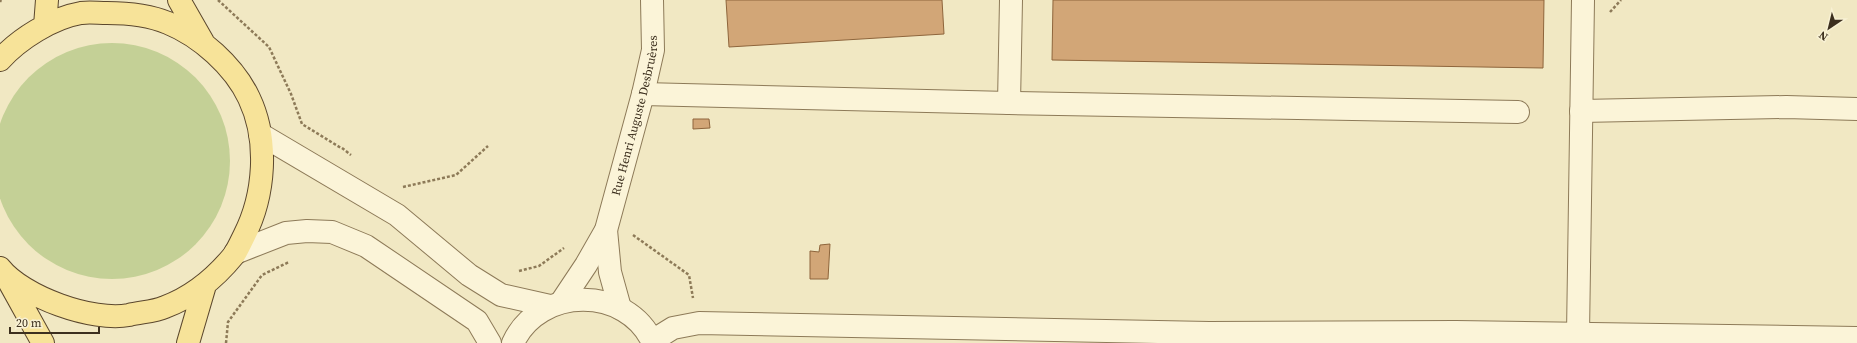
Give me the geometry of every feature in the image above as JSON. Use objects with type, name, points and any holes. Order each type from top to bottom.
[{"type":"main road","points":[[45,26],[47,0]]},
{"type":"main road","points":[[179,0],[203,43]]},
{"type":"main road","points":[[0,60],[10,49],[45,26],[81,13],[130,14],[167,22],[203,43],[228,66],[249,98],[260,134],[263,175],[253,218],[235,254],[206,285],[164,308],[122,316],[79,311],[39,298],[2,271]]},
{"type":"main road","points":[[2,271],[43,343]]},
{"type":"main road","points":[[188,343],[206,285]]},
{"type":"street","name":"Rue Henri Auguste Desbruères","points":[[556,304],[586,265],[606,230],[643,94],[653,50],[652,0]]},
{"type":"street","points":[[1009,103],[1011,0]]},
{"type":"street","points":[[1578,334],[1583,0]]},
{"type":"street","points":[[643,94],[1009,103],[1518,112]]},
{"type":"street","points":[[1581,111],[1786,107],[1857,109]]},
{"type":"street","points":[[260,134],[397,215],[469,275],[501,296],[556,304]]},
{"type":"street","name":"Rue Henri Auguste Desbruères","points":[[606,230],[610,272],[620,308]]},
{"type":"street","points":[[235,254],[286,233],[307,231],[332,232],[366,246],[445,299],[476,321],[490,343]]},
{"type":"street","points":[[513,343],[524,325],[536,314],[556,304],[577,299],[592,300],[620,308],[634,318],[652,342],[673,328],[699,324],[1209,333],[1578,334],[1857,338]]},
{"type":"path","points":[[218,0],[269,47],[291,94],[302,124],[354,157]]},
{"type":"path","points":[[405,192],[399,188],[456,175],[488,146]]},
{"type":"path","points":[[329,174],[342,148]]},
{"type":"path","points":[[512,272],[539,266],[576,238],[606,230],[631,234],[689,275],[699,324]]},
{"type":"green space","points":[[112,43],[135,45],[168,57],[187,70],[203,86],[216,105],[225,127],[228,138],[230,161],[228,184],[216,217],[203,236],[187,252],[168,265],[146,274],[135,277],[112,279],[89,277],[56,265],[37,252],[21,236],[8,217],[-1,195],[-4,184],[-6,161],[-4,138],[8,105],[21,86],[37,70],[56,57],[78,48],[89,45]]},
{"type":"building","points":[[726,0],[942,0],[944,34],[729,47]]},
{"type":"building","points":[[1053,0],[1544,0],[1543,68],[1052,60]]},
{"type":"building","points":[[693,119],[709,119],[710,128],[693,129]]},
{"type":"building","points":[[830,244],[828,279],[810,279],[810,251],[819,252],[820,245]]}]
